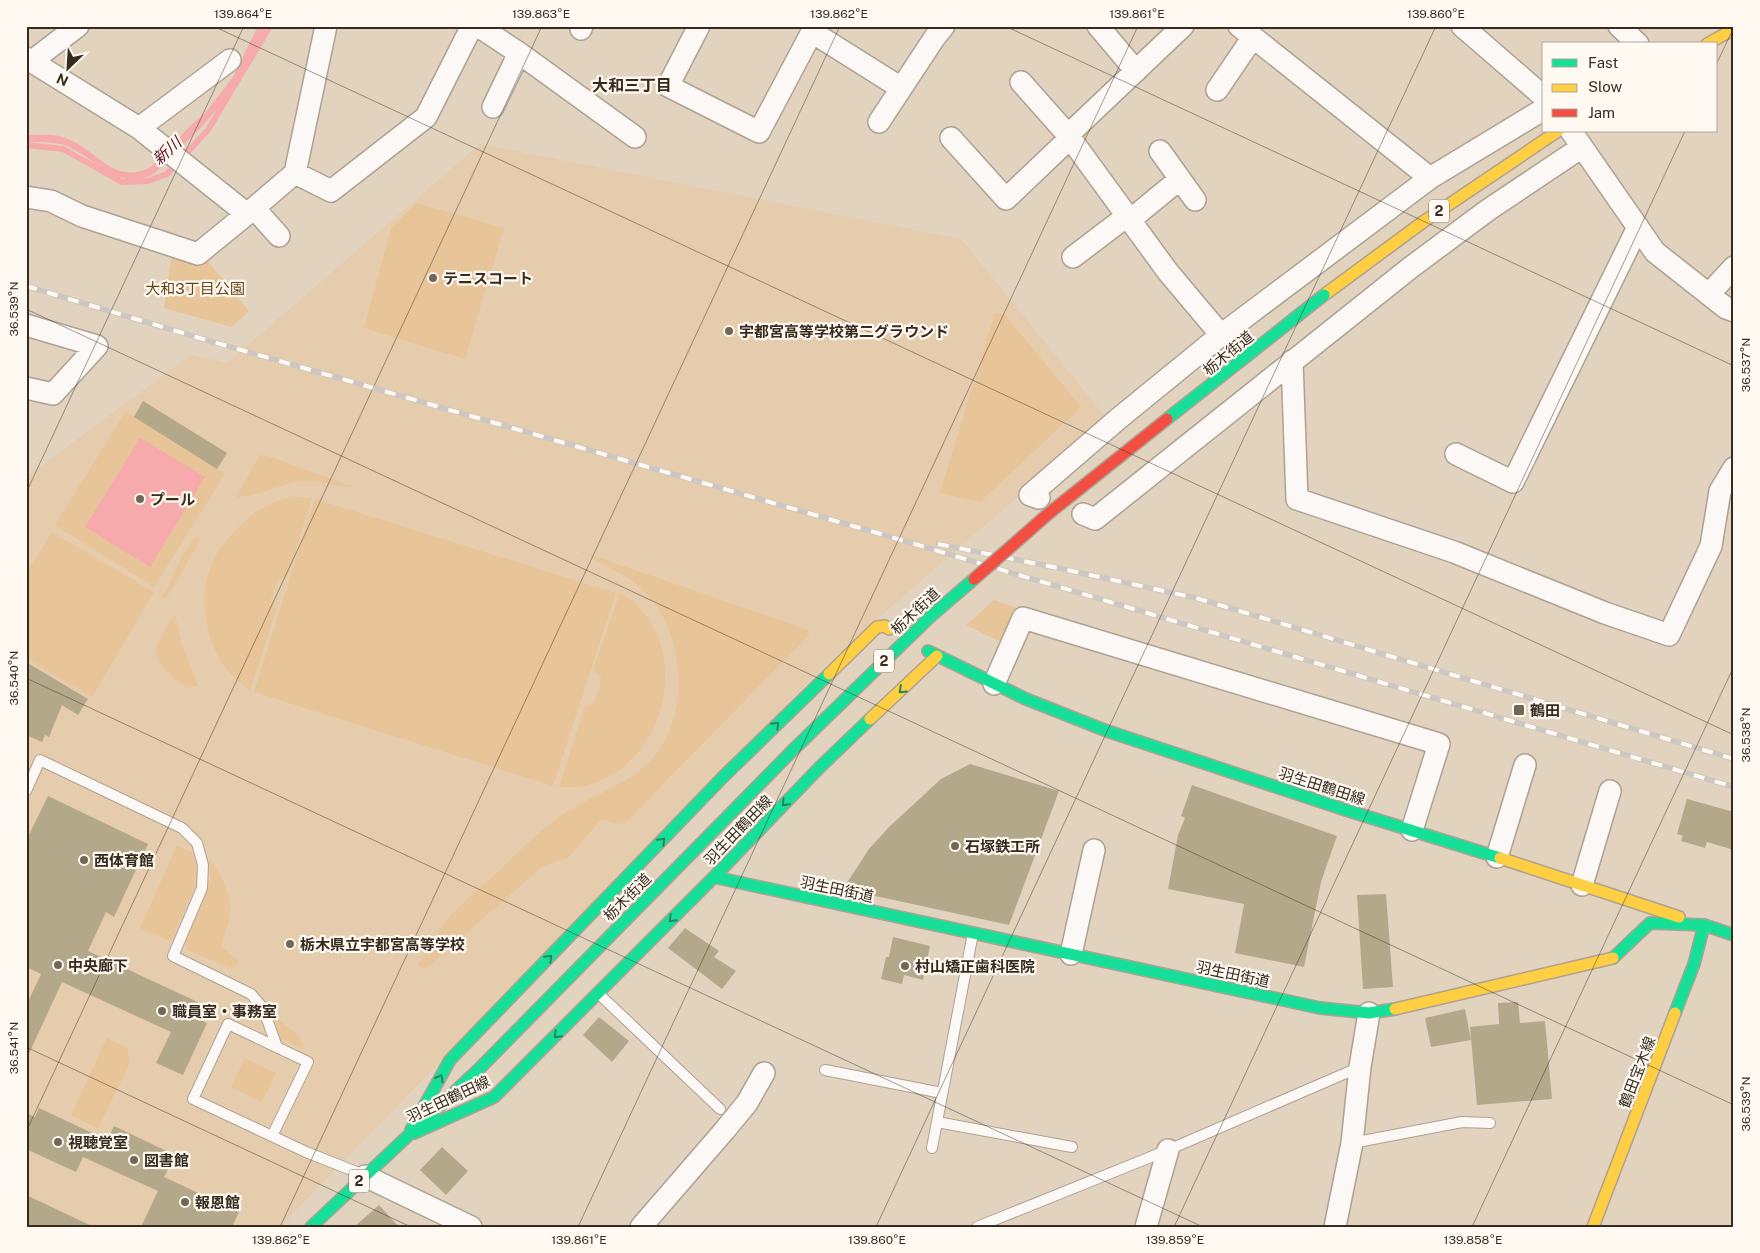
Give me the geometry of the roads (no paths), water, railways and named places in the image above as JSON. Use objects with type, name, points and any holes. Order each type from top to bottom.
[{"type":"main road","points":[[1711,42],[1734,29]]},
{"type":"main road","name":"栃木街道","points":[[312,1227],[481,1066],[794,748],[931,616],[1048,514],[1324,295],[1423,222],[1557,132]]},
{"type":"main road","name":"羽生田鶴田線","points":[[408,1135],[450,1060],[792,708],[877,627],[884,626],[889,629]]},
{"type":"main road","name":"羽生田鶴田線","points":[[408,1135],[494,1098],[933,654],[994,684],[1070,717],[1116,734],[1704,925]]},
{"type":"main road","name":"羽生田街道","points":[[714,877],[1320,1008],[1369,1013],[1402,1008],[1612,958],[1650,923],[1704,925],[1734,935]]},
{"type":"main road","name":"鶴田宝木線","points":[[1593,1227],[1694,964],[1704,925]]},
{"type":"street","points":[[78,26],[29,60],[139,128],[251,211],[279,236]]},
{"type":"street","points":[[26,197],[52,201],[82,216],[198,254],[294,173],[326,26]]},
{"type":"street","points":[[294,173],[331,191],[426,117],[472,26]]},
{"type":"street","points":[[478,26],[519,53],[635,137]]},
{"type":"street","points":[[699,26],[668,86],[759,132],[814,29],[901,88]]},
{"type":"street","points":[[879,122],[944,26]]},
{"type":"street","points":[[1098,26],[1136,71]]},
{"type":"street","points":[[950,138],[1006,198],[1183,26]]},
{"type":"street","points":[[1462,26],[1542,95]]},
{"type":"street","points":[[1619,26],[1636,42]]},
{"type":"street","points":[[1217,90],[1244,29],[1430,178]]},
{"type":"street","points":[[493,107],[519,53]]},
{"type":"street","points":[[139,128],[230,60]]},
{"type":"street","points":[[1021,82],[1069,137],[1168,272],[1221,335]]},
{"type":"street","points":[[1039,498],[1030,495],[1118,419],[1221,335],[1430,178],[1542,110]]},
{"type":"street","points":[[1083,514],[1096,519],[1292,361],[1410,268],[1488,210],[1576,139],[1655,252],[1726,308],[1734,311]]},
{"type":"street","points":[[1160,151],[1195,200]]},
{"type":"street","points":[[1073,257],[1180,179]]},
{"type":"street","points":[[1456,454],[1513,482],[1638,227]]},
{"type":"street","points":[[1709,294],[1734,267]]},
{"type":"street","points":[[26,325],[97,346],[53,394],[26,388]]},
{"type":"street","points":[[1292,361],[1297,499],[1454,552],[1605,613],[1670,635],[1711,546],[1720,491],[1734,468]]},
{"type":"street","points":[[994,684],[1024,618],[1439,744],[1412,830]]},
{"type":"street","points":[[1497,858],[1525,765]]},
{"type":"street","points":[[1582,885],[1610,791]]},
{"type":"street","points":[[1071,954],[1094,850]]},
{"type":"street","points":[[1335,1227],[1352,1143],[1360,1067],[1369,1013]]},
{"type":"street","points":[[641,1227],[747,1103],[764,1073]]},
{"type":"street","points":[[1146,1227],[1168,1150]]},
{"type":"street","points":[[365,1176],[472,1227]]},
{"type":"lane","points":[[26,791],[40,760],[182,828],[197,843],[203,865],[202,888],[173,956],[251,994],[263,1008],[276,1047]]},
{"type":"lane","points":[[932,1148],[973,933]]},
{"type":"lane","points":[[599,993],[720,1109]]},
{"type":"lane","points":[[272,1136],[308,1062],[228,1024],[193,1099],[306,1152],[365,1176]]},
{"type":"lane","points":[[977,1227],[1168,1150],[1360,1067]]},
{"type":"lane","points":[[825,1070],[942,1093]]},
{"type":"lane","points":[[937,1122],[1072,1147]]},
{"type":"lane","points":[[1352,1143],[1462,1122],[1490,1123]]},
{"type":"water","points":[[258,26],[266,26],[248,63],[226,97],[201,128],[154,174],[141,179],[119,177],[64,145],[48,142],[26,142],[26,135],[58,136],[79,144],[107,165],[117,170],[138,172],[151,167],[206,112],[233,77]]},
{"type":"water","points":[[140,438],[205,477],[150,567],[85,527]]},
{"type":"waterway","name":"新川","points":[[26,145],[63,149],[122,182],[148,181],[167,174],[208,130],[270,26]]},
{"type":"railway","points":[[26,286],[196,337],[874,532],[1734,787]]},
{"type":"railway","points":[[938,544],[1196,598],[1734,759]]},
{"type":"place","name":"テニスコート","points":[[433,278]]},
{"type":"place","name":"宇都宮高等学校第二グラウンド","points":[[729,331]]},
{"type":"place","name":"プール","points":[[140,499]]},
{"type":"place","name":"鶴田","points":[[1519,710]]},
{"type":"place","name":"石塚鉄工所","points":[[955,846]]},
{"type":"place","name":"西体育館","points":[[84,860]]},
{"type":"place","name":"栃木県立宇都宮高等学校","points":[[290,944]]},
{"type":"place","name":"中央廊下","points":[[58,965]]},
{"type":"place","name":"村山矯正歯科医院","points":[[905,966]]},
{"type":"place","name":"職員室・事務室","points":[[162,1011]]},
{"type":"place","name":"視聴覚室","points":[[58,1142]]},
{"type":"place","name":"図書館","points":[[134,1160]]},
{"type":"place","name":"報恩館","points":[[185,1202]]},
{"type":"district","name":"大和三丁目","points":[[632,85]]},
{"type":"park label","name":"大和3丁目公園","points":[[195,288]]}]
